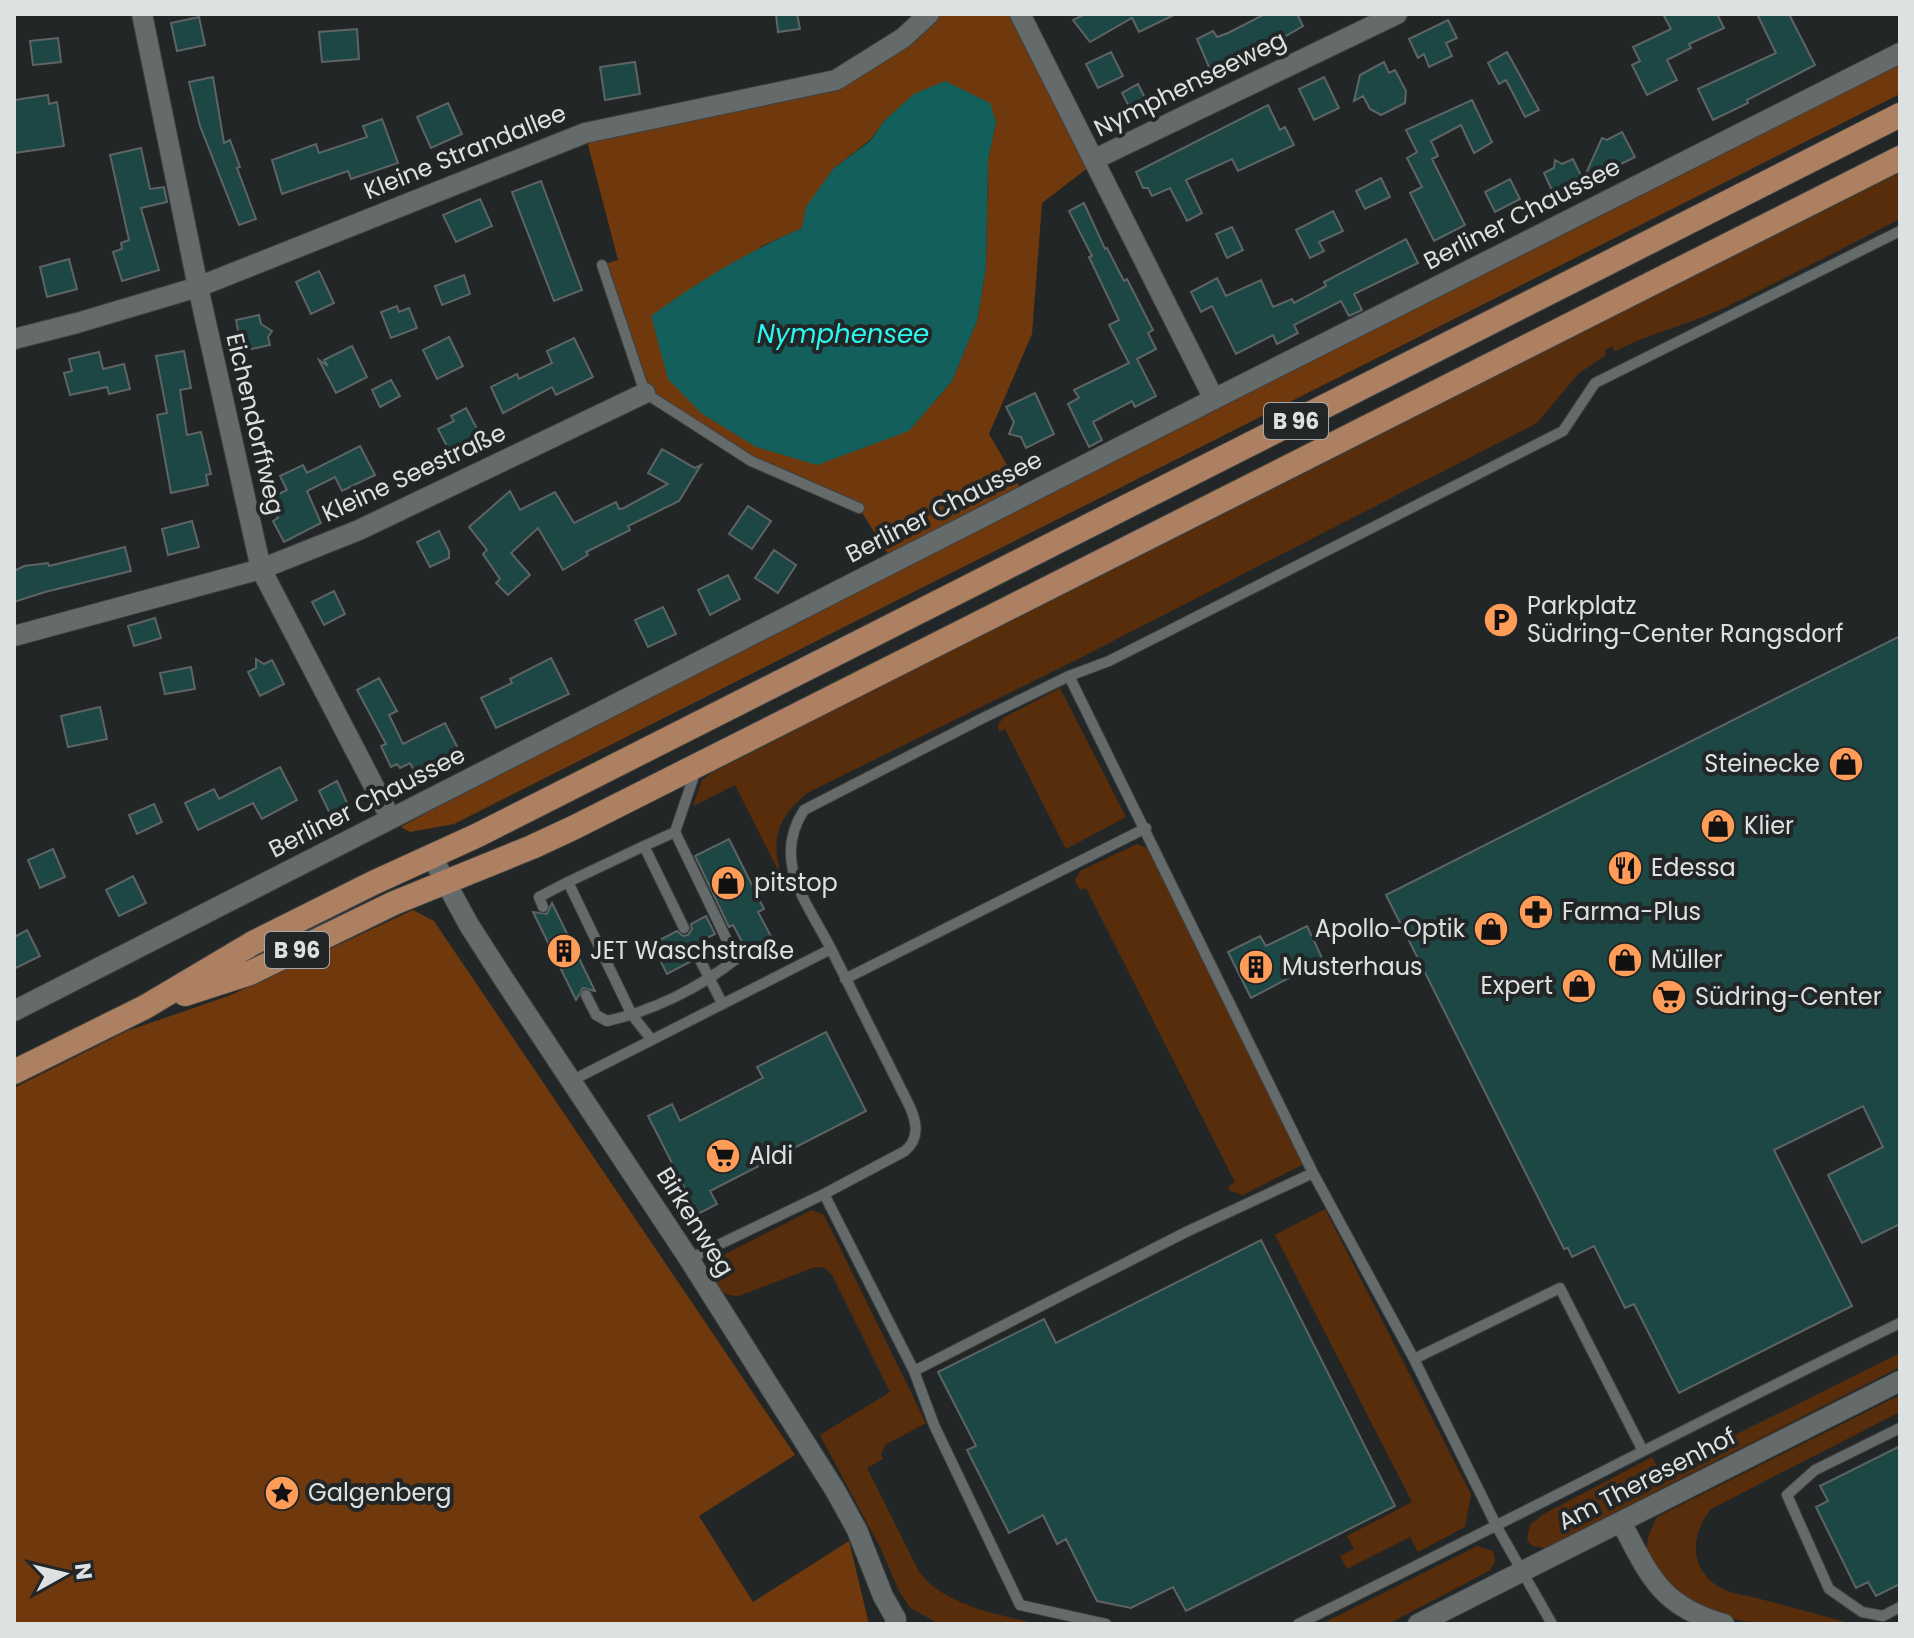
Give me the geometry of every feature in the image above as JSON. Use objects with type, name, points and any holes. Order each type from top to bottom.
[{"type":"main road","name":"B 96","points":[[14,1072],[145,1007],[246,947],[432,857],[1900,115]]},
{"type":"main road","name":"B 96","points":[[145,1007],[250,973],[394,903],[532,847],[1900,158]]},
{"type":"street","name":"Eichendorffweg","points":[[142,14],[198,287],[261,569],[391,819]]},
{"type":"street","name":"Kleine Strandallee","points":[[14,339],[198,287],[585,133],[836,80],[903,38],[929,14]]},
{"type":"street","name":"Nymphenseeweg","points":[[1020,14],[1214,399]]},
{"type":"street","name":"Nymphenseeweg","points":[[1093,160],[1397,14]]},
{"type":"street","name":"Berliner Chaussee","points":[[14,1011],[1900,53]]},
{"type":"street","name":"Kleine Seestraße","points":[[14,636],[261,569],[359,530],[645,393]]},
{"type":"street","name":"Birkenweg","points":[[432,857],[491,958],[689,1259],[835,1490],[857,1530],[883,1596],[899,1622]]},
{"type":"street","name":"Am Theresenhof","points":[[1418,1624],[1900,1381]]},
{"type":"street","points":[[1621,1522],[1645,1569],[1690,1619],[1724,1624]]},
{"type":"lane","points":[[689,1259],[824,1194],[914,1144],[915,1118],[790,867],[789,845],[804,810],[891,763],[1069,676],[1109,661],[1563,431],[1595,383],[1900,231]]},
{"type":"lane","points":[[602,265],[645,393],[751,461],[859,508]]},
{"type":"lane","points":[[1069,676],[1313,1173],[1414,1359],[1497,1527],[1552,1624]]},
{"type":"lane","points":[[586,995],[596,1015],[607,1021],[632,1015],[709,980],[736,959],[675,832],[698,765]]},
{"type":"lane","points":[[845,979],[1146,828]]},
{"type":"lane","points":[[543,907],[539,897],[675,832]]},
{"type":"lane","points":[[644,846],[684,928]]},
{"type":"lane","points":[[568,882],[632,1015],[651,1039]]},
{"type":"lane","points":[[571,1081],[831,949]]},
{"type":"lane","points":[[699,958],[722,1003]]},
{"type":"lane","points":[[914,1371],[1186,1232],[1313,1173]]},
{"type":"lane","points":[[824,1194],[914,1371],[934,1425],[1020,1605],[1106,1624]]},
{"type":"lane","points":[[1414,1359],[1560,1288],[1643,1451]]},
{"type":"lane","points":[[1298,1624],[1900,1323]]},
{"type":"lane","points":[[1900,1428],[1815,1470],[1787,1495],[1829,1589],[1862,1612],[1883,1616],[1900,1607]]},
{"type":"shaded area","points":[[936,14],[1015,14],[1089,167],[1042,203],[1032,334],[989,434],[1021,489],[890,557],[859,508],[751,461],[645,393],[602,265],[618,260],[586,137],[836,85]],"holes":[[[885,120],[996,122],[988,160],[986,267],[977,321],[952,381],[934,402],[760,247],[802,228],[833,169],[870,140]]]},
{"type":"shaded area","points":[[1900,63],[1900,94],[454,824],[410,832],[401,827],[517,762]]},
{"type":"shaded area","points":[[1900,172],[1900,219],[1710,314],[1615,351],[1612,346],[1605,350],[1606,355],[1578,374],[1537,423],[1084,656],[807,793],[789,812],[779,831],[777,852],[782,878],[735,785],[693,806],[702,780],[713,772]]},
{"type":"shaded area","points":[[1060,688],[1126,817],[1066,849],[1005,729],[999,732],[998,725],[1003,718]]},
{"type":"shaded area","points":[[1137,844],[1147,848],[1304,1164],[1243,1195],[1230,1191],[1228,1187],[1235,1182],[1086,888],[1080,890],[1075,880],[1080,871]]},
{"type":"shaded area","points":[[413,910],[434,921],[795,1455],[699,1516],[753,1602],[849,1541],[869,1624],[14,1624],[14,1088],[127,1031],[231,995]]},
{"type":"shaded area","points":[[1325,1209],[1471,1494],[1465,1527],[1418,1552],[1410,1537],[1347,1569],[1340,1556],[1354,1549],[1347,1536],[1412,1502],[1275,1235]]},
{"type":"shaded area","points":[[812,1210],[824,1215],[926,1423],[885,1445],[881,1454],[883,1459],[867,1468],[919,1572],[930,1584],[958,1601],[991,1613],[1039,1624],[939,1624],[910,1608],[899,1591],[881,1549],[820,1435],[890,1392],[832,1275],[825,1268],[815,1267],[739,1296],[725,1293],[713,1281],[711,1261]]},
{"type":"shaded area","points":[[1900,1353],[1900,1367],[1545,1548],[1532,1546],[1527,1540],[1530,1525],[1542,1515],[1652,1457],[1660,1472]]},
{"type":"shaded area","points":[[1900,1395],[1900,1412],[1711,1509],[1697,1538],[1697,1559],[1701,1568],[1720,1588],[1853,1624],[1738,1620],[1695,1608],[1670,1587],[1646,1552],[1648,1537],[1657,1517]]},
{"type":"shaded area","points":[[1477,1546],[1493,1551],[1495,1562],[1489,1571],[1388,1624],[1321,1624]]},
{"type":"water","name":"Nymphensee","points":[[945,81],[990,103],[996,122],[988,160],[986,267],[977,321],[952,381],[909,431],[817,465],[756,447],[701,413],[668,379],[651,316],[724,268],[802,228],[806,207],[833,169],[870,141],[885,120],[914,94]]},
{"type":"building","points":[[776,14],[797,14],[800,29],[778,32]]},
{"type":"building","points":[[1085,14],[1176,14],[1139,32],[1132,18],[1090,42],[1073,20]]},
{"type":"building","points":[[1265,14],[1297,14],[1303,26],[1258,52],[1211,72],[1197,39],[1213,31],[1217,37],[1228,33]]},
{"type":"building","points":[[1663,14],[1717,14],[1724,28],[1689,44],[1691,48],[1667,60],[1677,80],[1647,95],[1632,65],[1640,61],[1633,47],[1671,29]]},
{"type":"building","points":[[1757,14],[1789,14],[1815,65],[1713,120],[1698,89],[1776,53]]},
{"type":"building","points":[[199,17],[205,45],[177,51],[171,23]]},
{"type":"building","points":[[1448,20],[1457,38],[1446,43],[1452,56],[1429,67],[1424,54],[1418,58],[1409,39]]},
{"type":"building","points":[[357,29],[359,59],[322,62],[319,32]]},
{"type":"building","points":[[58,38],[61,62],[33,65],[30,41]]},
{"type":"building","points":[[1111,52],[1123,76],[1098,88],[1086,64]]},
{"type":"building","points":[[1507,52],[1539,110],[1525,117],[1506,80],[1499,84],[1488,63]]},
{"type":"building","points":[[635,62],[640,94],[605,100],[600,67]]},
{"type":"building","points":[[1384,62],[1389,73],[1395,70],[1406,91],[1405,103],[1381,115],[1370,109],[1363,96],[1354,101],[1360,75]]},
{"type":"building","points":[[213,77],[224,143],[230,140],[256,219],[239,225],[200,126],[189,82]]},
{"type":"building","points":[[1324,77],[1339,108],[1314,120],[1299,89]]},
{"type":"building","points":[[1138,84],[1150,108],[1134,116],[1122,93]]},
{"type":"building","points":[[48,95],[49,104],[57,102],[64,146],[14,153],[14,100]]},
{"type":"building","points":[[1472,100],[1492,142],[1474,153],[1461,125],[1431,141],[1438,156],[1432,159],[1465,225],[1434,241],[1410,193],[1422,187],[1407,158],[1417,152],[1406,130]]},
{"type":"building","points":[[448,103],[462,134],[431,148],[417,117]]},
{"type":"building","points":[[1268,105],[1280,130],[1285,127],[1294,145],[1238,171],[1232,159],[1186,180],[1202,213],[1187,221],[1170,188],[1152,196],[1148,188],[1143,188],[1136,172]]},
{"type":"building","points":[[382,119],[398,163],[351,179],[348,171],[282,194],[272,160],[316,144],[319,153],[367,137],[363,126]]},
{"type":"building","points":[[1622,132],[1635,157],[1555,197],[1544,173],[1554,168],[1555,160],[1562,164],[1573,159],[1583,180],[1602,138],[1607,140]]},
{"type":"building","points":[[141,148],[150,189],[164,187],[167,202],[141,208],[159,270],[122,281],[113,252],[122,249],[121,243],[129,240],[110,155]]},
{"type":"building","points":[[1381,178],[1390,197],[1365,209],[1356,191]]},
{"type":"building","points":[[1510,179],[1520,199],[1495,212],[1485,192]]},
{"type":"building","points":[[541,181],[582,290],[554,301],[512,192]]},
{"type":"building","points":[[480,199],[492,226],[456,242],[443,215]]},
{"type":"building","points":[[1084,203],[1105,249],[1124,281],[1127,279],[1153,330],[1148,333],[1156,349],[1137,359],[1156,396],[1135,407],[1132,401],[1093,422],[1102,440],[1089,447],[1068,404],[1079,398],[1074,390],[1129,363],[1109,325],[1119,320],[1069,211]]},
{"type":"building","points":[[1333,211],[1343,231],[1319,242],[1324,251],[1310,258],[1296,230]]},
{"type":"building","points":[[1232,227],[1243,250],[1227,258],[1216,234]]},
{"type":"building","points":[[1406,239],[1418,263],[1354,294],[1362,310],[1349,316],[1341,301],[1294,325],[1298,333],[1277,344],[1273,335],[1236,354],[1212,306],[1201,312],[1191,292],[1217,278],[1226,296],[1261,280],[1273,307],[1292,299],[1294,303],[1326,286],[1324,282]]},
{"type":"building","points":[[69,259],[77,289],[47,297],[40,267]]},
{"type":"building","points":[[319,271],[334,303],[311,314],[296,282]]},
{"type":"building","points":[[464,275],[470,294],[442,305],[435,286]]},
{"type":"building","points":[[397,306],[399,312],[409,308],[417,328],[391,338],[381,312]]},
{"type":"building","points":[[259,315],[261,324],[272,331],[268,337],[270,345],[242,351],[236,320]]},
{"type":"building","points":[[449,337],[463,366],[437,379],[423,350]]},
{"type":"building","points":[[574,338],[593,377],[556,395],[552,387],[503,413],[491,387],[517,374],[519,379],[552,363],[547,351]]},
{"type":"building","points":[[352,346],[367,377],[336,393],[319,360],[328,366],[324,360]]},
{"type":"building","points":[[184,351],[191,388],[180,390],[187,435],[201,432],[211,474],[206,475],[208,485],[171,493],[157,415],[167,413],[156,356]]},
{"type":"building","points":[[99,352],[103,369],[124,364],[130,389],[109,394],[107,387],[70,395],[64,373],[72,371],[69,359]]},
{"type":"building","points":[[391,380],[400,396],[380,407],[372,390]]},
{"type":"building","points":[[1035,393],[1054,434],[1026,448],[1021,437],[1009,434],[1014,422],[1006,407]]},
{"type":"building","points":[[466,408],[482,438],[451,454],[438,429],[454,421],[451,416]]},
{"type":"building","points":[[360,446],[375,475],[342,491],[335,477],[307,491],[321,523],[284,542],[273,521],[278,518],[268,499],[287,490],[280,476],[303,465],[307,473]]},
{"type":"building","points":[[662,449],[695,468],[701,465],[679,501],[628,526],[630,530],[586,552],[588,555],[563,570],[538,528],[511,553],[530,575],[508,595],[496,583],[500,579],[483,554],[487,550],[469,527],[510,491],[520,510],[555,492],[574,523],[616,502],[619,509],[624,508],[668,484],[648,473]]},
{"type":"building","points":[[748,506],[771,521],[752,549],[729,534]]},
{"type":"building","points":[[192,521],[199,547],[168,555],[162,529]]},
{"type":"building","points":[[439,531],[449,551],[449,558],[430,567],[417,542]]},
{"type":"building","points":[[125,547],[131,571],[14,602],[14,571],[24,566],[48,563],[49,566]]},
{"type":"building","points":[[774,550],[796,565],[778,593],[755,578]]},
{"type":"building","points":[[728,575],[740,599],[710,615],[698,590]]},
{"type":"building","points":[[334,591],[345,614],[324,625],[312,602]]},
{"type":"building","points":[[663,607],[676,634],[648,647],[635,620]]},
{"type":"building","points":[[155,618],[161,638],[134,646],[128,626]]},
{"type":"building","name":"Südring-Center","points":[[1900,636],[1900,1224],[1862,1243],[1828,1175],[1883,1147],[1863,1106],[1774,1150],[1852,1306],[1679,1393],[1634,1304],[1625,1308],[1594,1246],[1572,1257],[1568,1248],[1564,1249],[1386,895]]},
{"type":"building","points":[[551,658],[569,694],[496,728],[481,698]]},
{"type":"building","points":[[256,659],[264,664],[272,660],[284,684],[260,696],[248,672],[256,668]]},
{"type":"building","points":[[191,667],[195,689],[165,694],[160,673]]},
{"type":"building","points":[[379,678],[397,711],[389,715],[403,744],[445,723],[461,754],[417,776],[410,763],[400,768],[397,764],[391,767],[381,746],[386,744],[357,690]]},
{"type":"building","points":[[100,707],[107,739],[68,747],[61,716]]},
{"type":"building","points":[[280,767],[297,800],[262,819],[253,803],[198,830],[185,803],[214,789],[219,799]]},
{"type":"building","points":[[337,781],[349,807],[331,816],[319,791]]},
{"type":"building","points":[[154,804],[162,822],[137,834],[129,815]]},
{"type":"building","name":"pitstop","points":[[729,839],[764,909],[758,912],[774,942],[749,955],[733,925],[729,927],[695,856]]},
{"type":"building","points":[[53,849],[65,877],[40,888],[28,860]]},
{"type":"building","points":[[133,876],[146,903],[119,916],[106,890]]},
{"type":"building","name":"JET Waschstraße","points":[[552,903],[595,991],[583,988],[576,1000],[533,912],[547,914]]},
{"type":"building","points":[[706,916],[715,934],[705,939],[711,952],[696,951],[692,954],[692,961],[667,974],[652,944],[677,931],[683,936],[688,935],[691,924]]},
{"type":"building","points":[[1307,926],[1323,960],[1251,998],[1228,952],[1260,936],[1266,946]]},
{"type":"building","points":[[27,930],[40,956],[14,969],[14,937]]},
{"type":"building","name":"Aldi","points":[[826,1032],[866,1111],[710,1191],[717,1204],[698,1214],[648,1116],[672,1104],[680,1121],[763,1078],[757,1067]]},
{"type":"building","points":[[1261,1240],[1395,1506],[1186,1611],[1173,1587],[1131,1608],[1097,1601],[1066,1539],[1057,1544],[1043,1515],[1009,1533],[967,1450],[976,1446],[938,1372],[1044,1319],[1056,1343]]},
{"type":"building","points":[[1900,1446],[1900,1584],[1876,1596],[1868,1582],[1856,1588],[1816,1507],[1828,1501],[1820,1486]]},
{"type":"place","name":"Parkplatz Südring-Center Rangsdorf","points":[[1501,620]]},
{"type":"place","name":"Steinecke","points":[[1846,764]]},
{"type":"place","name":"Klier","points":[[1718,826]]},
{"type":"place","name":"Edessa","points":[[1625,868]]},
{"type":"place","name":"pitstop","points":[[728,883]]},
{"type":"place","name":"Farma-Plus","points":[[1536,912]]},
{"type":"place","name":"Apollo-Optik","points":[[1491,929]]},
{"type":"place","name":"JET Waschstraße","points":[[564,951]]},
{"type":"place","name":"Müller","points":[[1625,960]]},
{"type":"place","name":"Musterhaus","points":[[1256,967]]},
{"type":"place","name":"Expert","points":[[1579,986]]},
{"type":"place","name":"Südring-Center","points":[[1669,997]]},
{"type":"place","name":"Aldi","points":[[723,1156]]},
{"type":"place","name":"Galgenberg","points":[[282,1493]]}]
